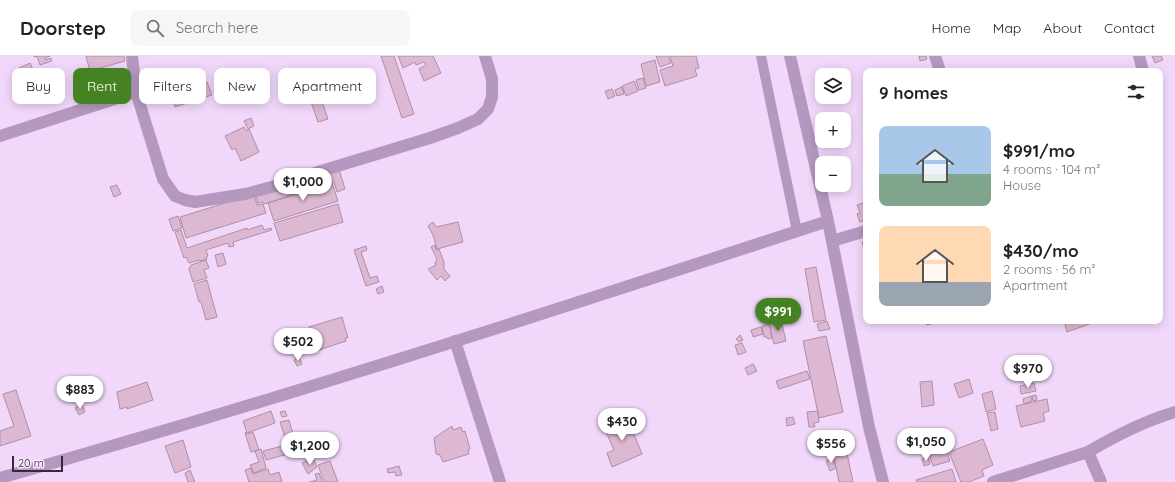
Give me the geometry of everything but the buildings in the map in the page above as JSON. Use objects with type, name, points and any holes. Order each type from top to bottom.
[{"type":"street","points":[[132,56],[136,92],[163,179],[175,196],[195,202],[244,194],[279,185],[430,138],[478,119],[488,109],[492,97],[492,79],[485,56]]},
{"type":"street","points":[[790,56],[828,221],[869,427],[883,482]]},
{"type":"street","points":[[935,56],[939,68]]},
{"type":"street","points":[[1139,56],[1142,68]]},
{"type":"street","points":[[0,136],[136,92]]},
{"type":"street","points":[[0,478],[202,420],[456,341],[828,221]]},
{"type":"street","points":[[832,241],[863,232]]},
{"type":"street","points":[[456,341],[500,482]]},
{"type":"street","points":[[993,482],[1088,452],[1153,419],[1175,412]]},
{"type":"street","points":[[1088,452],[1101,482]]},
{"type":"lane","points":[[761,56],[797,231]]}]
